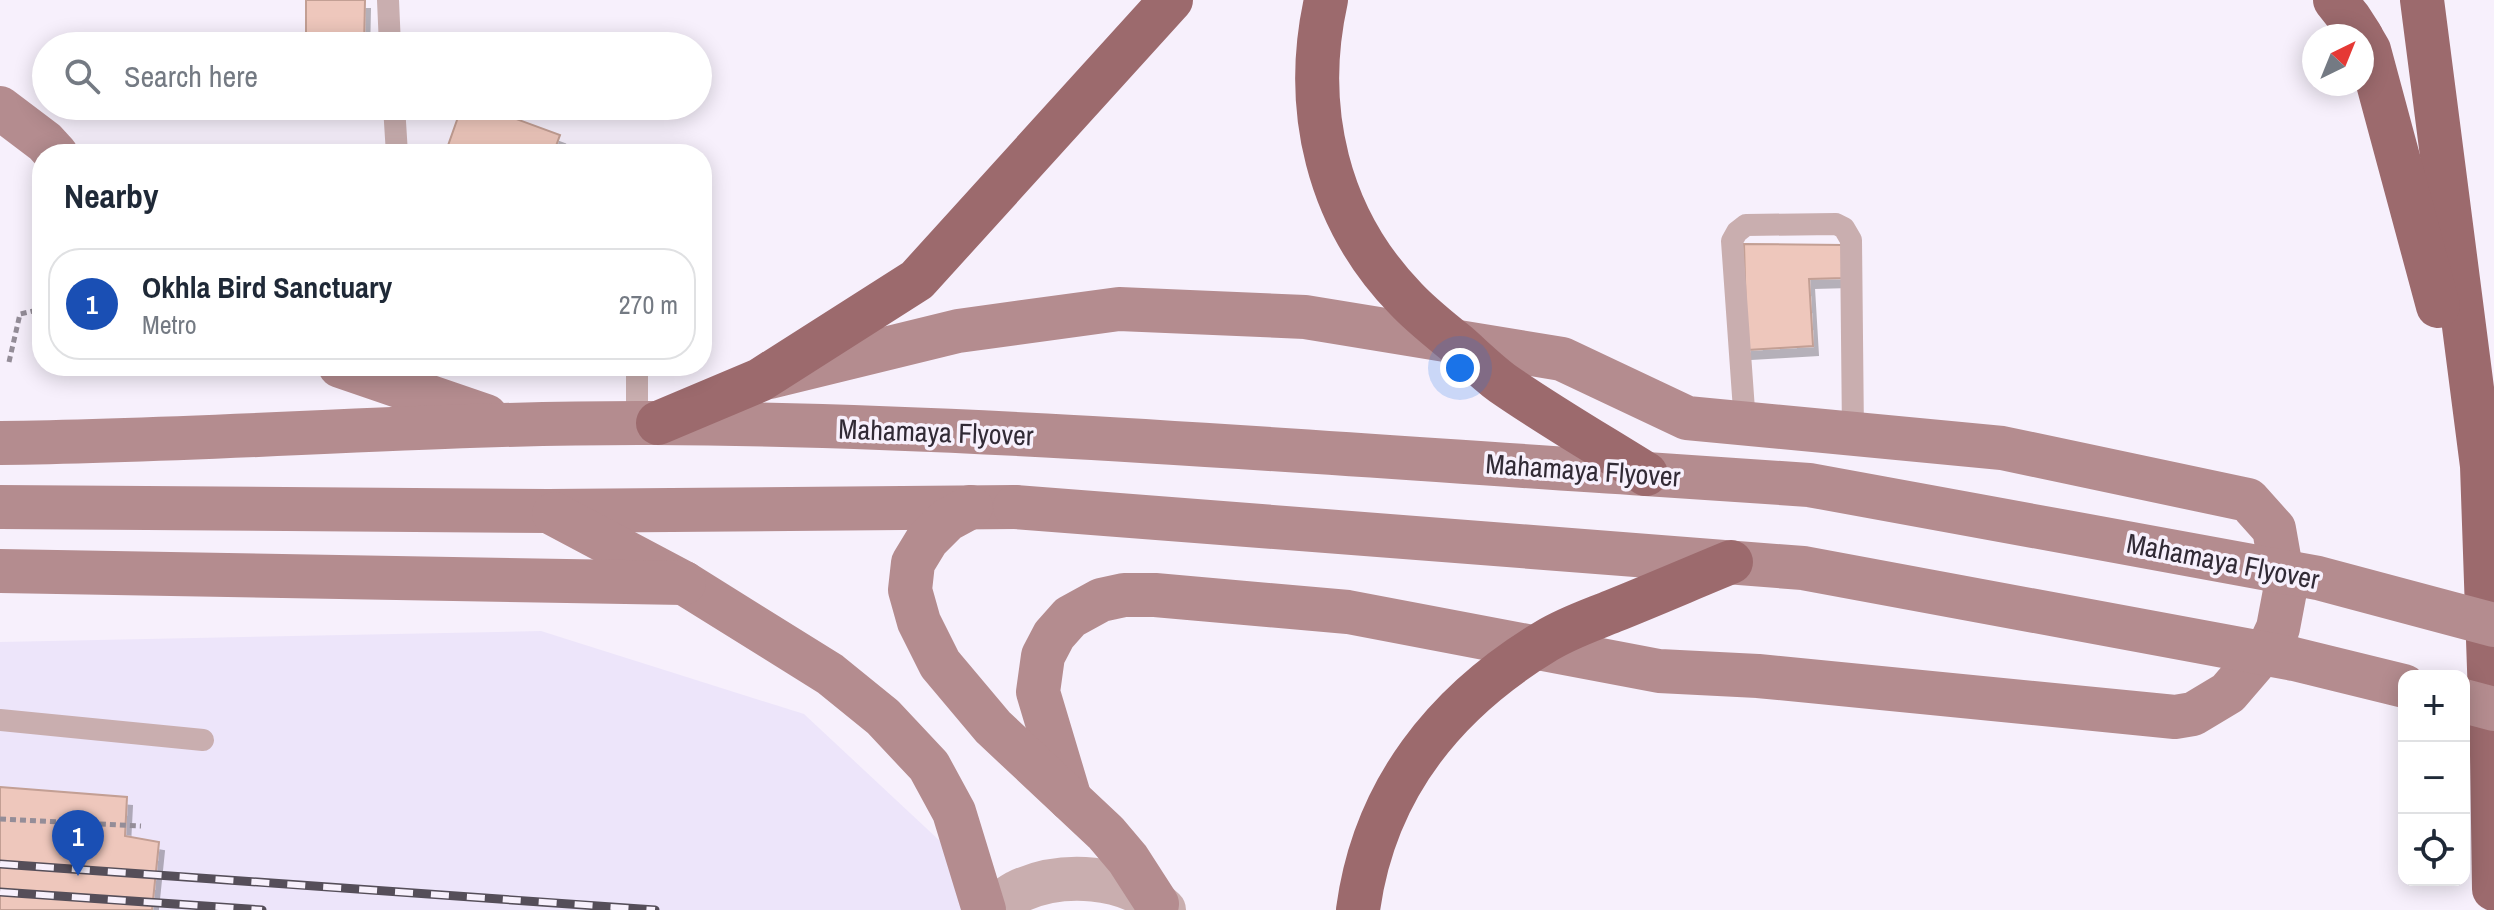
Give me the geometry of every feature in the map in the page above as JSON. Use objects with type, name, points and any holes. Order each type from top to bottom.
[{"type":"highway","points":[[647,423],[760,380],[917,280],[1171,0]]},
{"type":"highway","points":[[1326,0],[1316,69],[1322,140],[1335,186],[1361,240],[1381,270],[1405,298],[1501,382],[1646,474]]},
{"type":"highway","points":[[2335,0],[2353,24]]},
{"type":"highway","points":[[2422,0],[2482,466],[2494,889]]},
{"type":"highway","points":[[2374,68],[2482,466]]},
{"type":"highway","points":[[1358,910],[1368,862],[1392,799],[1427,742],[1473,693],[1548,640],[1731,562]]},
{"type":"highway","points":[[2466,910],[2492,755]]},
{"type":"main road","points":[[0,108],[47,144]]},
{"type":"main road","points":[[760,380],[958,331],[1119,309],[1305,317],[1562,359],[1687,418],[2002,448],[2248,500],[2274,529],[2285,591],[2278,628],[2271,643],[2228,693],[2193,714],[2175,717],[1758,676],[1659,671],[1348,612],[1124,595],[1090,604],[1070,617],[1054,635],[1043,656],[1038,692],[1070,799]]},
{"type":"main road","points":[[369,376],[507,423]]},
{"type":"main road","name":"Mahamaya Flyover","points":[[0,443],[115,442],[507,423],[951,430],[1809,485],[2318,578],[2494,625]]},
{"type":"main road","points":[[0,507],[548,511],[1015,507],[1803,568],[2264,653],[2398,685]]},
{"type":"main road","points":[[971,507],[947,520],[927,540],[913,563],[910,590],[919,622],[940,664],[993,727],[1106,833],[1128,859],[1160,907]]},
{"type":"main road","points":[[548,511],[684,583],[830,674],[883,717],[929,766],[954,812],[984,910]]},
{"type":"main road","points":[[0,571],[684,583]]},
{"type":"main road","points":[[2470,703],[2494,709]]},
{"type":"street","points":[[991,910],[1016,893],[1051,880],[1088,878],[1125,886],[1160,907]]},
{"type":"lane","points":[[388,0],[389,32]]},
{"type":"lane","points":[[395,120],[396,144]]},
{"type":"lane","points":[[1745,424],[1732,241],[1746,225],[1836,224],[1844,228],[1851,240],[1853,434]]},
{"type":"lane","points":[[639,376],[647,423]]},
{"type":"lane","points":[[0,720],[203,740]]},
{"type":"path","points":[[9,362],[20,314],[32,311]]},
{"type":"path","points":[[0,819],[141,826]]},
{"type":"shaded area","points":[[541,631],[804,714],[940,841],[978,910],[0,910],[0,642]]},
{"type":"building","points":[[306,0],[365,0],[364,32],[306,32]]},
{"type":"building","points":[[457,120],[519,120],[560,135],[557,144],[449,144]]},
{"type":"building","points":[[1744,244],[1843,245],[1844,278],[1809,279],[1813,346],[1747,350]]},
{"type":"building","points":[[0,787],[127,797],[125,836],[159,842],[152,910],[0,910]]},
{"type":"railway","points":[[0,864],[655,910]]},
{"type":"railway","points":[[0,892],[262,910]]},
{"type":"place","name":"Okhla Bird Sanctuary","points":[[78,876]]}]
